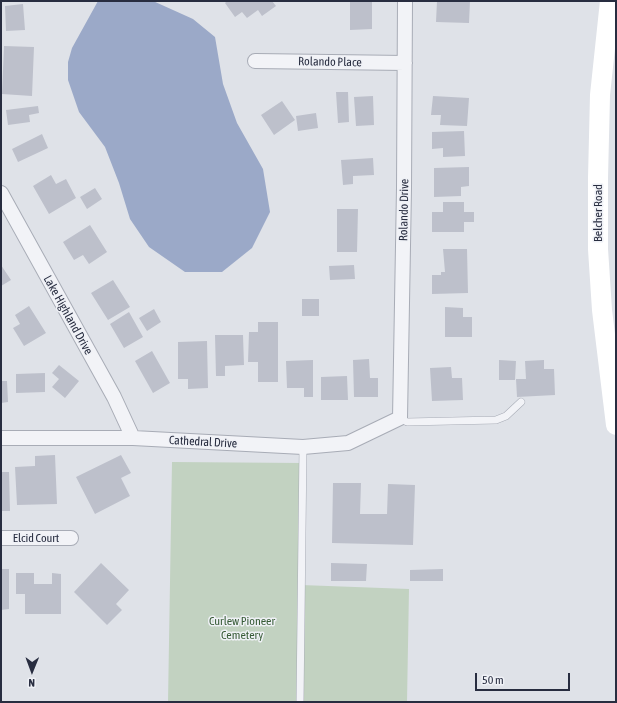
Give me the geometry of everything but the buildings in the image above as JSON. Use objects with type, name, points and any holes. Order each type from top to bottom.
[{"type":"main road","name":"Belcher Road","points":[[610,1],[600,95],[598,249],[602,310],[616,425]]},
{"type":"street","name":"Rolando Drive","points":[[400,418],[404,196],[405,1]]},
{"type":"street","name":"Rolando Place","points":[[255,61],[405,62]]},
{"type":"street","name":"Lake Highland Drive","points":[[1,193],[114,397],[133,438]]},
{"type":"street","name":"Cathedral Drive","points":[[1,438],[133,438],[303,447],[348,443],[400,418]]},
{"type":"street","name":"Elcid Court","points":[[1,538],[71,538]]},
{"type":"lane","points":[[400,418],[407,422],[496,420],[506,416],[521,402]]},
{"type":"lane","points":[[300,702],[303,447]]},
{"type":"green space","name":"Curlew Pioneer Cemetery","points":[[172,462],[303,463],[301,585],[409,589],[407,702],[168,702]]},
{"type":"water","points":[[98,1],[153,1],[193,19],[215,37],[223,84],[237,123],[263,169],[270,212],[252,248],[222,272],[185,272],[149,247],[130,219],[119,183],[105,147],[79,112],[68,80],[68,62],[72,48]]}]
